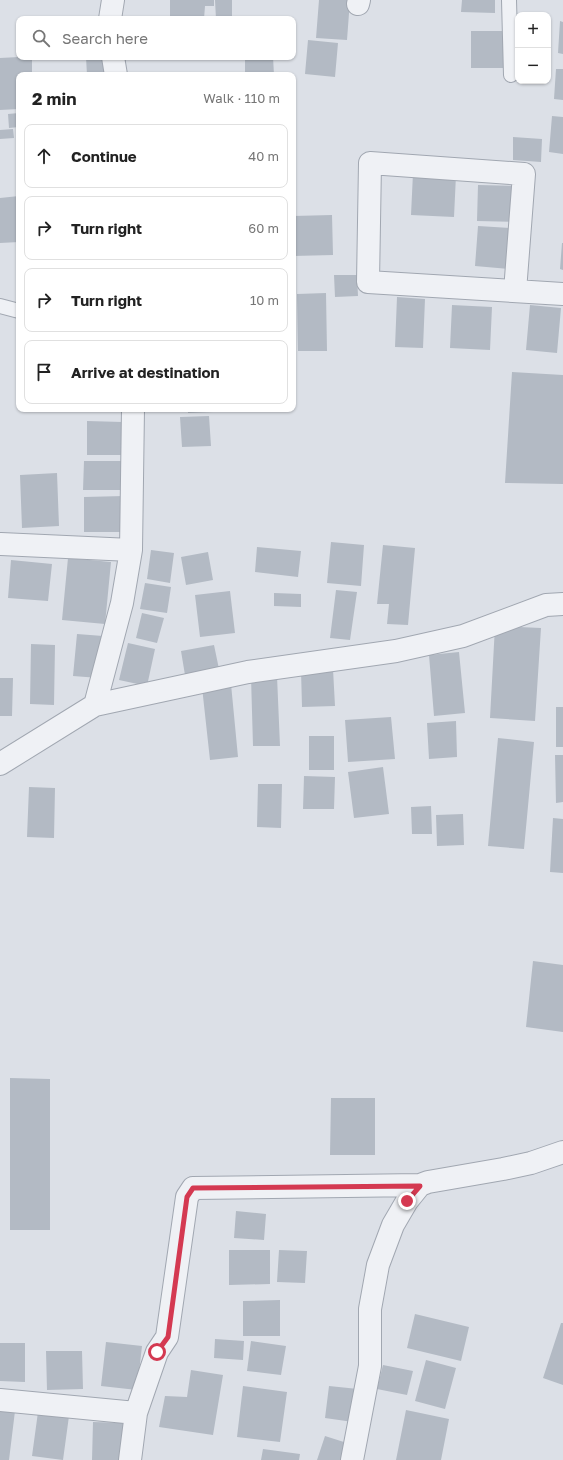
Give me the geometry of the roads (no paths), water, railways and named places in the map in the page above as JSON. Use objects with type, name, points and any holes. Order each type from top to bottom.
[{"type":"street","points":[[110,16],[113,0]]},
{"type":"street","points":[[114,60],[116,72]]},
{"type":"street","points":[[515,291],[524,174],[370,163],[368,282],[563,294]]},
{"type":"street","points":[[95,705],[122,603],[131,550],[134,412]]},
{"type":"street","points":[[1,544],[131,550]]},
{"type":"street","points":[[0,764],[95,705],[248,672],[396,651],[463,636],[546,605],[563,604]]},
{"type":"street","points":[[352,1460],[370,1366],[370,1309],[378,1265],[393,1225],[407,1201],[420,1186],[428,1182],[531,1163],[563,1152]]},
{"type":"street","points":[[130,1460],[136,1413],[157,1352],[168,1337],[187,1197],[193,1188],[420,1186]]},
{"type":"street","points":[[0,1400],[136,1413]]},
{"type":"lane","points":[[509,0],[511,75]]},
{"type":"lane","points":[[0,306],[16,310]]}]
